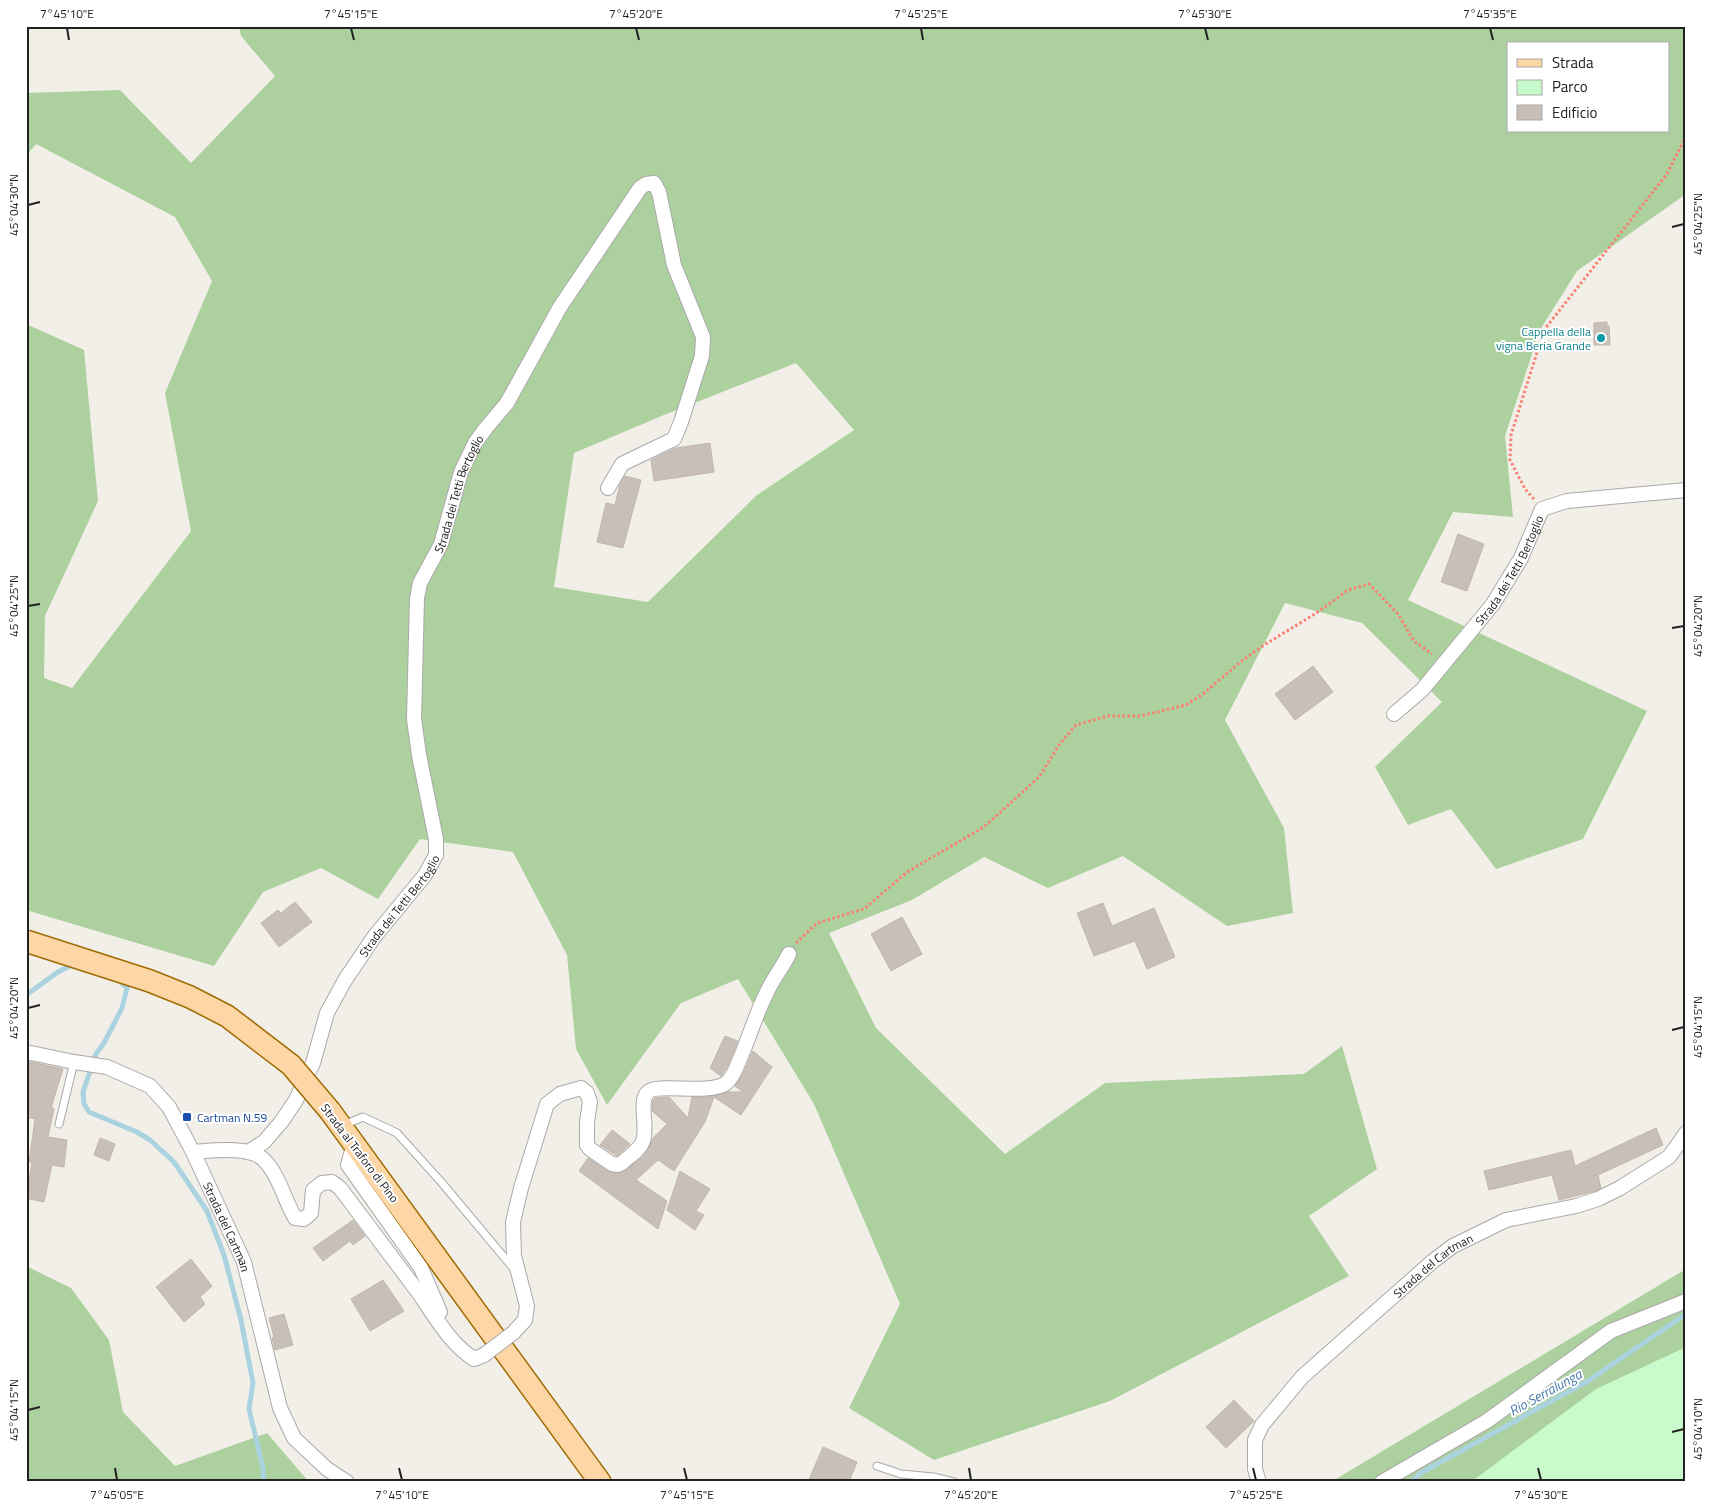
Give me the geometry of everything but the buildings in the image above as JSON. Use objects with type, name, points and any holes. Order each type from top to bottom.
[{"type":"main road","name":"Strada al Traforo di Pino","points":[[26,940],[150,981],[190,997],[227,1016],[291,1065],[336,1119],[600,1482]]},
{"type":"street","name":"Strada dei Tetti Bertoglio","points":[[248,1152],[264,1142],[282,1121],[296,1100],[313,1063],[327,1012],[344,980],[374,937],[425,875],[436,855],[436,839],[414,719],[417,598],[420,582],[441,544],[460,472],[486,428],[507,403],[565,299],[640,188],[646,184],[654,183],[659,192],[674,266],[703,337],[702,356],[674,439],[622,464],[608,488]]},
{"type":"street","name":"Strada dei Tetti Bertoglio","points":[[1394,714],[1422,690],[1493,604],[1521,558],[1542,509],[1567,501],[1686,490]]},
{"type":"street","points":[[193,1152],[226,1150],[248,1152],[263,1158],[274,1175],[295,1218],[304,1219],[311,1213],[313,1190],[317,1186],[322,1183],[332,1182],[340,1188],[419,1293],[452,1341],[464,1353],[474,1359],[484,1355],[513,1333],[525,1320],[527,1306],[514,1256],[513,1222],[546,1104],[560,1094],[574,1089],[581,1088],[587,1093],[590,1102],[587,1122],[587,1145],[612,1164],[618,1165],[642,1143],[646,1122],[644,1098],[651,1089],[710,1089],[726,1083],[731,1078],[744,1052],[766,992],[789,954]]},
{"type":"street","name":"Strada del Cartman","points":[[26,1052],[107,1067],[150,1086],[169,1107],[193,1152],[244,1262],[280,1408],[294,1438],[326,1469],[347,1482]]},
{"type":"street","name":"Strada del Cartman","points":[[1259,1482],[1255,1469],[1255,1440],[1262,1425],[1302,1377],[1433,1261],[1453,1246],[1506,1220],[1576,1206],[1606,1195],[1668,1157],[1686,1133]]},
{"type":"street","points":[[354,1144],[348,1165],[421,1268],[452,1341]]},
{"type":"street","points":[[1382,1482],[1487,1421],[1611,1331],[1686,1301]]},
{"type":"lane","points":[[59,1124],[77,1062]]},
{"type":"lane","points":[[336,1119],[363,1118],[397,1133],[442,1183],[519,1275]]},
{"type":"lane","points":[[877,1466],[901,1474],[933,1477],[954,1482]]},
{"type":"path","points":[[1542,509],[1525,489],[1510,460],[1511,435],[1544,330],[1667,174],[1686,136]]},
{"type":"path","points":[[789,954],[795,944],[817,923],[864,909],[907,872],[984,827],[1039,777],[1059,745],[1076,725],[1108,716],[1140,716],[1186,705],[1204,694],[1245,658],[1315,614],[1348,590],[1369,584],[1398,614],[1414,641],[1434,655],[1454,653]]},
{"type":"green space","points":[[239,26],[1686,26],[1686,194],[1577,271],[1540,330],[1505,436],[1513,517],[1453,512],[1408,600],[1647,711],[1583,839],[1496,869],[1451,809],[1408,825],[1375,767],[1442,702],[1362,623],[1285,603],[1225,720],[1284,828],[1293,913],[1227,926],[1123,856],[1048,888],[984,857],[912,900],[829,933],[876,1028],[1005,1154],[1105,1083],[1304,1074],[1342,1046],[1377,1169],[1309,1216],[1349,1276],[1110,1401],[934,1460],[849,1408],[900,1304],[814,1104],[738,979],[681,1003],[607,1105],[576,1049],[567,955],[513,852],[420,839],[378,899],[321,868],[263,892],[214,966],[26,910],[26,324],[84,350],[98,501],[45,616],[44,678],[72,688],[191,531],[165,393],[212,281],[175,217],[36,144],[26,156],[26,93],[120,90],[191,163],[275,76],[241,36]],"holes":[[[796,363],[854,430],[757,495],[648,602],[554,587],[574,453]]]},
{"type":"green space","points":[[26,1266],[71,1288],[109,1340],[123,1412],[175,1466],[267,1433],[309,1482],[26,1482]]},
{"type":"green space","points":[[1686,1269],[1686,1482],[1331,1482]]},
{"type":"green space","points":[[1686,1347],[1686,1482],[1471,1482],[1596,1389]]},
{"type":"waterway","points":[[26,995],[58,972],[74,964]]},
{"type":"waterway","points":[[117,979],[127,988],[122,1008],[104,1043],[96,1054],[83,1092],[84,1104],[89,1112],[137,1132],[150,1140],[174,1162],[207,1211],[224,1255],[241,1320],[253,1383],[249,1409],[263,1468],[264,1482]]},
{"type":"waterway","name":"Rio Serralunga","points":[[1411,1482],[1419,1474],[1588,1381],[1686,1314]]},
{"type":"waterway","points":[[374,1482],[406,1482]]},
{"type":"place","name":"Cappella della vigna Beria Grande","points":[[1601,338]]},
{"type":"place","name":"Cartman N.59","points":[[187,1117]]}]
